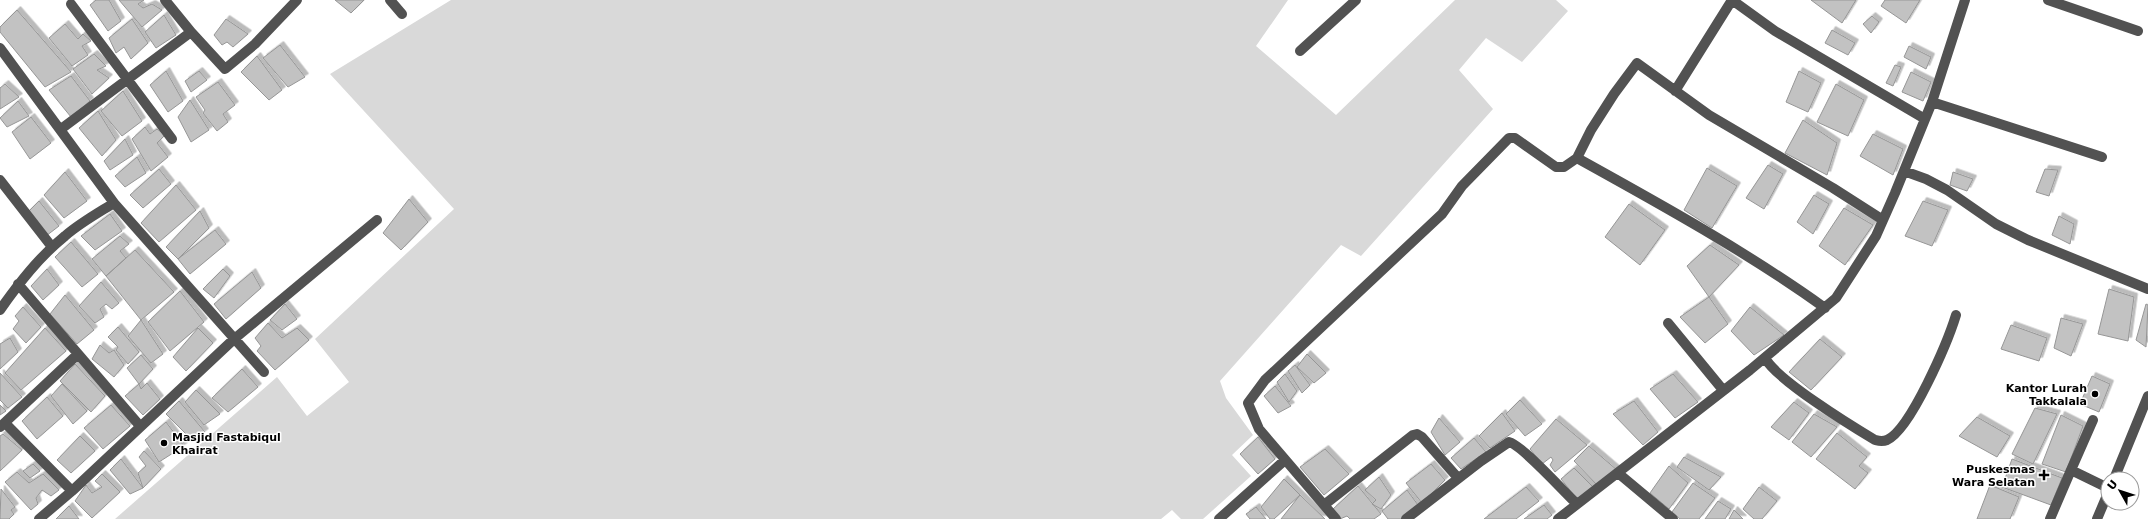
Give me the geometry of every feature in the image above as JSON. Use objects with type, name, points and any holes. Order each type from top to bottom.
[{"type":"street","points":[[165,0],[222,67],[227,68],[255,44],[297,0]]},
{"type":"street","points":[[390,0],[402,14]]},
{"type":"street","points":[[1300,51],[1356,0]]},
{"type":"street","points":[[1675,91],[1732,0],[1775,31],[1924,119]]},
{"type":"street","points":[[1558,519],[1766,358],[1836,298],[1850,278],[1883,220],[1932,102],[1965,0]]},
{"type":"street","points":[[2048,0],[2138,31]]},
{"type":"street","points":[[71,4],[172,139]]},
{"type":"street","points":[[61,129],[191,32]]},
{"type":"street","points":[[0,48],[114,203],[233,340],[264,372]]},
{"type":"street","points":[[1336,519],[1259,429],[1248,403],[1265,380],[1442,214],[1462,186],[1506,140],[1515,138],[1556,167],[1564,167],[1578,158],[1591,130],[1636,63],[1640,64],[1675,91],[1732,130],[1833,188],[1883,220]]},
{"type":"street","points":[[1932,102],[2102,157]]},
{"type":"street","points":[[1578,158],[1716,237],[1786,280],[1825,308]]},
{"type":"street","points":[[1904,171],[1926,178],[1947,190],[1996,224],[2028,240],[2148,289]]},
{"type":"street","points":[[0,180],[52,247]]},
{"type":"street","points":[[0,310],[18,284],[52,247],[75,228],[114,203]]},
{"type":"street","points":[[39,519],[72,491],[233,340],[377,220]]},
{"type":"street","points":[[18,284],[140,426]]},
{"type":"street","points":[[1766,358],[1769,365],[1776,371],[1821,405],[1875,440],[1881,442],[1888,440],[1915,406],[1938,361],[1956,315]]},
{"type":"street","points":[[1668,324],[1723,390]]},
{"type":"street","points":[[72,491],[2,425],[78,354]]},
{"type":"street","points":[[2117,471],[2148,396]]},
{"type":"street","points":[[2050,519],[2093,420]]},
{"type":"street","points":[[1324,506],[1413,435],[1417,434],[1422,437],[1458,478]]},
{"type":"street","points":[[1406,519],[1506,443],[1512,442],[1527,454],[1577,504]]},
{"type":"street","points":[[1219,519],[1285,460]]},
{"type":"street","points":[[2071,470],[2100,484]]},
{"type":"street","points":[[1618,473],[1673,519]]},
{"type":"shaded area","points":[[451,0],[1288,0],[1256,46],[1336,115],[1455,0],[1556,0],[1568,11],[1522,62],[1486,38],[1459,70],[1493,109],[1361,256],[1341,245],[1220,381],[1226,398],[1253,435],[1232,455],[1251,476],[1203,519],[1181,519],[1172,510],[1161,519],[115,519],[277,377],[307,416],[349,382],[315,339],[454,209],[330,74]]},
{"type":"building","points":[[96,0],[109,0],[121,21],[108,31],[90,5]]},
{"type":"building","points":[[119,0],[144,0],[138,4],[143,8],[152,4],[162,10],[142,27]]},
{"type":"building","points":[[335,0],[364,0],[351,13]]},
{"type":"building","points":[[1811,0],[1856,0],[1842,23]]},
{"type":"building","points":[[1885,0],[1920,0],[1906,23],[1881,6]]},
{"type":"building","points":[[17,10],[71,72],[45,87],[0,32],[0,27]]},
{"type":"building","points":[[164,15],[176,35],[156,48],[145,32]]},
{"type":"building","points":[[1872,16],[1879,22],[1871,33],[1863,24]]},
{"type":"building","points":[[132,19],[148,43],[131,59],[124,47],[116,53],[109,38]]},
{"type":"building","points":[[226,19],[248,34],[233,47],[227,42],[222,45],[214,35]]},
{"type":"building","points":[[65,24],[78,39],[83,34],[91,41],[82,46],[88,55],[72,66],[49,38]]},
{"type":"building","points":[[1832,30],[1855,43],[1848,55],[1825,43]]},
{"type":"building","points":[[280,45],[305,77],[288,87],[263,58]]},
{"type":"building","points":[[1909,46],[1931,57],[1926,69],[1904,57]]},
{"type":"building","points":[[94,54],[106,66],[97,70],[109,78],[92,94],[73,69]]},
{"type":"building","points":[[257,56],[282,90],[269,100],[241,72]]},
{"type":"building","points":[[1895,65],[1901,67],[1893,86],[1886,83]]},
{"type":"building","points":[[166,71],[183,101],[168,112],[150,85]]},
{"type":"building","points":[[199,71],[207,80],[191,92],[185,81]]},
{"type":"building","points":[[1799,71],[1821,83],[1808,112],[1786,102]]},
{"type":"building","points":[[1911,72],[1931,82],[1923,101],[1902,92]]},
{"type":"building","points":[[71,76],[90,101],[71,117],[49,90]]},
{"type":"building","points":[[218,82],[235,105],[223,114],[228,122],[217,131],[203,113],[205,110],[196,97]]},
{"type":"building","points":[[5,84],[19,97],[0,109],[0,88]]},
{"type":"building","points":[[1836,84],[1864,100],[1848,136],[1817,122]]},
{"type":"building","points":[[123,91],[142,121],[122,136],[101,111]]},
{"type":"building","points":[[190,100],[209,130],[191,142],[178,117]]},
{"type":"building","points":[[18,101],[29,116],[7,127],[0,118]]},
{"type":"building","points":[[98,111],[116,140],[102,156],[79,128]]},
{"type":"building","points":[[31,117],[51,143],[30,159],[12,132]]},
{"type":"building","points":[[1803,120],[1837,143],[1827,175],[1785,153]]},
{"type":"building","points":[[145,127],[150,134],[157,129],[165,135],[157,143],[168,157],[151,171],[132,139]]},
{"type":"building","points":[[1873,134],[1903,149],[1893,175],[1860,156]]},
{"type":"building","points":[[125,139],[133,155],[110,170],[104,161]]},
{"type":"building","points":[[137,157],[146,173],[125,187],[115,176]]},
{"type":"building","points":[[1768,165],[1783,174],[1764,209],[1746,198]]},
{"type":"building","points":[[1707,168],[1737,186],[1712,228],[1684,210]]},
{"type":"building","points":[[159,169],[171,184],[143,208],[130,195]]},
{"type":"building","points":[[2045,169],[2058,170],[2049,196],[2036,192]]},
{"type":"building","points":[[65,172],[87,201],[64,218],[44,195]]},
{"type":"building","points":[[1953,172],[1973,179],[1967,191],[1950,185]]},
{"type":"building","points":[[176,185],[196,210],[159,242],[141,223]]},
{"type":"building","points":[[1814,195],[1829,204],[1813,234],[1797,222]]},
{"type":"building","points":[[409,199],[428,222],[401,250],[383,233]]},
{"type":"building","points":[[39,201],[59,226],[46,236],[24,216]]},
{"type":"building","points":[[1923,201],[1948,210],[1932,246],[1905,236]]},
{"type":"building","points":[[1629,204],[1665,230],[1640,265],[1605,237]]},
{"type":"building","points":[[1844,208],[1873,225],[1845,265],[1819,246]]},
{"type":"building","points":[[200,211],[209,228],[178,259],[166,247]]},
{"type":"building","points":[[110,214],[122,231],[95,250],[81,236]]},
{"type":"building","points":[[2059,216],[2074,224],[2070,244],[2052,235]]},
{"type":"building","points":[[215,230],[226,244],[190,274],[178,259]]},
{"type":"building","points":[[120,236],[129,244],[120,251],[126,258],[106,276],[92,259]]},
{"type":"building","points":[[71,242],[98,274],[82,287],[55,257]]},
{"type":"building","points":[[1710,245],[1739,265],[1709,297],[1687,266]]},
{"type":"building","points":[[135,250],[174,292],[141,320],[106,276]]},
{"type":"building","points":[[47,269],[59,285],[43,300],[31,286]]},
{"type":"building","points":[[223,269],[230,276],[214,298],[203,289]]},
{"type":"building","points":[[252,272],[261,288],[226,319],[214,304]]},
{"type":"building","points":[[101,282],[119,303],[112,309],[106,304],[100,309],[104,317],[95,323],[79,306]]},
{"type":"building","points":[[2109,289],[2134,297],[2128,341],[2098,334]]},
{"type":"building","points":[[180,291],[204,322],[170,351],[148,322]]},
{"type":"building","points":[[65,295],[94,330],[77,344],[50,314]]},
{"type":"building","points":[[1709,297],[1728,324],[1705,343],[1680,317]]},
{"type":"building","points":[[285,304],[297,319],[282,330],[270,320]]},
{"type":"building","points":[[2146,304],[2148,305],[2146,347],[2136,340]]},
{"type":"building","points":[[23,307],[41,327],[26,343],[13,329],[19,321],[15,316]]},
{"type":"building","points":[[1750,307],[1784,335],[1754,355],[1731,331]]},
{"type":"building","points":[[2061,318],[2083,324],[2071,356],[2054,348]]},
{"type":"building","points":[[141,320],[163,354],[151,363],[128,336]]},
{"type":"building","points":[[268,323],[282,338],[297,328],[309,340],[275,370],[257,351],[261,346],[255,338]]},
{"type":"building","points":[[2011,325],[2047,338],[2039,361],[2001,349]]},
{"type":"building","points":[[118,327],[139,352],[128,364],[116,350],[118,347],[108,337]]},
{"type":"building","points":[[45,328],[66,351],[21,390],[5,373]]},
{"type":"building","points":[[198,328],[213,343],[186,371],[173,357]]},
{"type":"building","points":[[10,338],[18,352],[0,369],[0,344]]},
{"type":"building","points":[[1820,339],[1842,357],[1811,390],[1789,372]]},
{"type":"building","points":[[100,345],[109,353],[114,350],[124,365],[114,377],[92,359]]},
{"type":"building","points":[[1307,354],[1326,373],[1314,383],[1297,367]]},
{"type":"building","points":[[141,355],[153,369],[139,384],[127,368]]},
{"type":"building","points":[[75,364],[105,396],[91,412],[60,381]]},
{"type":"building","points":[[1295,365],[1310,385],[1302,393],[1288,371]]},
{"type":"building","points":[[242,369],[258,387],[228,412],[212,398]]},
{"type":"building","points":[[0,373],[22,397],[8,408],[0,400]]},
{"type":"building","points":[[1285,374],[1297,391],[1289,402],[1277,382]]},
{"type":"building","points":[[1673,374],[1698,402],[1675,418],[1650,389]]},
{"type":"building","name":"Kantor Lurah Takkalala","points":[[2092,376],[2110,384],[2099,412],[2080,404]]},
{"type":"building","points":[[147,383],[160,399],[143,415],[125,396],[139,384],[141,389]]},
{"type":"building","points":[[62,384],[87,411],[73,424],[51,396]]},
{"type":"building","points":[[1275,386],[1291,406],[1278,413],[1264,396]]},
{"type":"building","points":[[196,390],[220,414],[204,425],[185,402]]},
{"type":"building","points":[[47,397],[63,416],[37,439],[22,421]]},
{"type":"building","points":[[1520,400],[1542,424],[1525,436],[1506,414]]},
{"type":"building","points":[[179,401],[205,432],[193,441],[166,414]]},
{"type":"building","points":[[1634,401],[1658,432],[1643,445],[1613,414]]},
{"type":"building","points":[[1794,402],[1809,413],[1789,440],[1771,427]]},
{"type":"building","points":[[0,405],[6,411],[0,415]]},
{"type":"building","points":[[111,405],[130,426],[103,449],[84,428]]},
{"type":"building","points":[[2035,408],[2057,414],[2033,464],[2012,454]]},
{"type":"building","points":[[1502,413],[1515,431],[1490,448],[1479,436]]},
{"type":"building","points":[[1814,414],[1837,427],[1811,457],[1792,442]]},
{"type":"building","points":[[2061,415],[2083,426],[2066,472],[2042,464]]},
{"type":"building","points":[[1977,417],[2010,436],[1997,457],[1959,436]]},
{"type":"building","points":[[1439,418],[1460,442],[1445,455],[1431,432]]},
{"type":"building","points":[[1556,419],[1587,445],[1555,472],[1550,465],[1553,460],[1551,457],[1542,464],[1530,449]]},
{"type":"building","name":"Masjid Fastabiqul Khairat","points":[[166,422],[184,446],[159,462],[145,440]]},
{"type":"building","points":[[1837,433],[1867,457],[1859,466],[1868,473],[1855,489],[1816,459]]},
{"type":"building","points":[[3,434],[22,450],[0,471],[0,436]]},
{"type":"building","points":[[80,436],[95,451],[71,473],[57,460]]},
{"type":"building","points":[[1258,437],[1275,459],[1258,474],[1240,454]]},
{"type":"building","points":[[1474,438],[1486,452],[1461,469],[1451,458]]},
{"type":"building","points":[[1589,446],[1617,470],[1597,485],[1574,461]]},
{"type":"building","points":[[1325,449],[1349,474],[1324,495],[1300,467]]},
{"type":"building","points":[[144,451],[161,469],[143,488],[138,473],[146,466],[139,457]]},
{"type":"building","points":[[1684,457],[1721,477],[1709,490],[1677,467]]},
{"type":"building","points":[[121,459],[143,488],[130,494],[110,470]]},
{"type":"building","points":[[2012,459],[2062,478],[2051,505],[2002,487]]},
{"type":"building","points":[[33,464],[40,471],[30,478],[23,471]]},
{"type":"building","points":[[1431,464],[1445,480],[1422,503],[1406,483]]},
{"type":"building","points":[[1669,466],[1688,483],[1669,509],[1650,493]]},
{"type":"building","points":[[1574,468],[1594,488],[1577,499],[1561,479]]},
{"type":"building","points":[[17,472],[29,483],[43,474],[59,490],[51,496],[42,490],[36,498],[38,504],[31,510],[5,482]]},
{"type":"building","points":[[102,474],[120,492],[92,518],[75,501],[86,485],[92,493],[102,487],[95,481]]},
{"type":"building","points":[[1379,477],[1391,495],[1381,509],[1372,504],[1376,500],[1365,490]]},
{"type":"building","points":[[1284,479],[1300,495],[1274,519],[1270,519],[1261,507]]},
{"type":"building","points":[[1693,483],[1715,498],[1699,519],[1680,519],[1672,512]]},
{"type":"building","points":[[1990,485],[2019,497],[2010,519],[1977,519]]},
{"type":"building","points":[[1358,486],[1381,514],[1374,519],[1350,519],[1347,516],[1340,519],[1333,509]]},
{"type":"building","points":[[1526,487],[1539,501],[1516,519],[1484,519]]},
{"type":"building","points":[[1759,487],[1777,501],[1762,519],[1754,519],[1743,509]]},
{"type":"building","points":[[1,489],[15,507],[11,510],[14,514],[9,519],[0,519]]},
{"type":"building","points":[[1407,490],[1418,505],[1401,519],[1388,519],[1382,511]]},
{"type":"building","points":[[1300,495],[1325,519],[1281,519]]},
{"type":"building","points":[[1718,501],[1731,509],[1725,519],[1705,519]]},
{"type":"building","points":[[1544,505],[1552,515],[1547,519],[1524,519]]},
{"type":"building","points":[[69,506],[79,519],[56,519]]},
{"type":"building","points":[[1256,507],[1266,519],[1250,519],[1246,514]]},
{"type":"building","points":[[1734,510],[1743,519],[1729,519]]},
{"type":"place","name":"Kantor Lurah Takkalala","points":[[2095,394]]},
{"type":"place","name":"Masjid Fastabiqul Khairat","points":[[164,443]]},
{"type":"place","name":"Puskesmas Wara Selatan","points":[[2044,475]]}]
